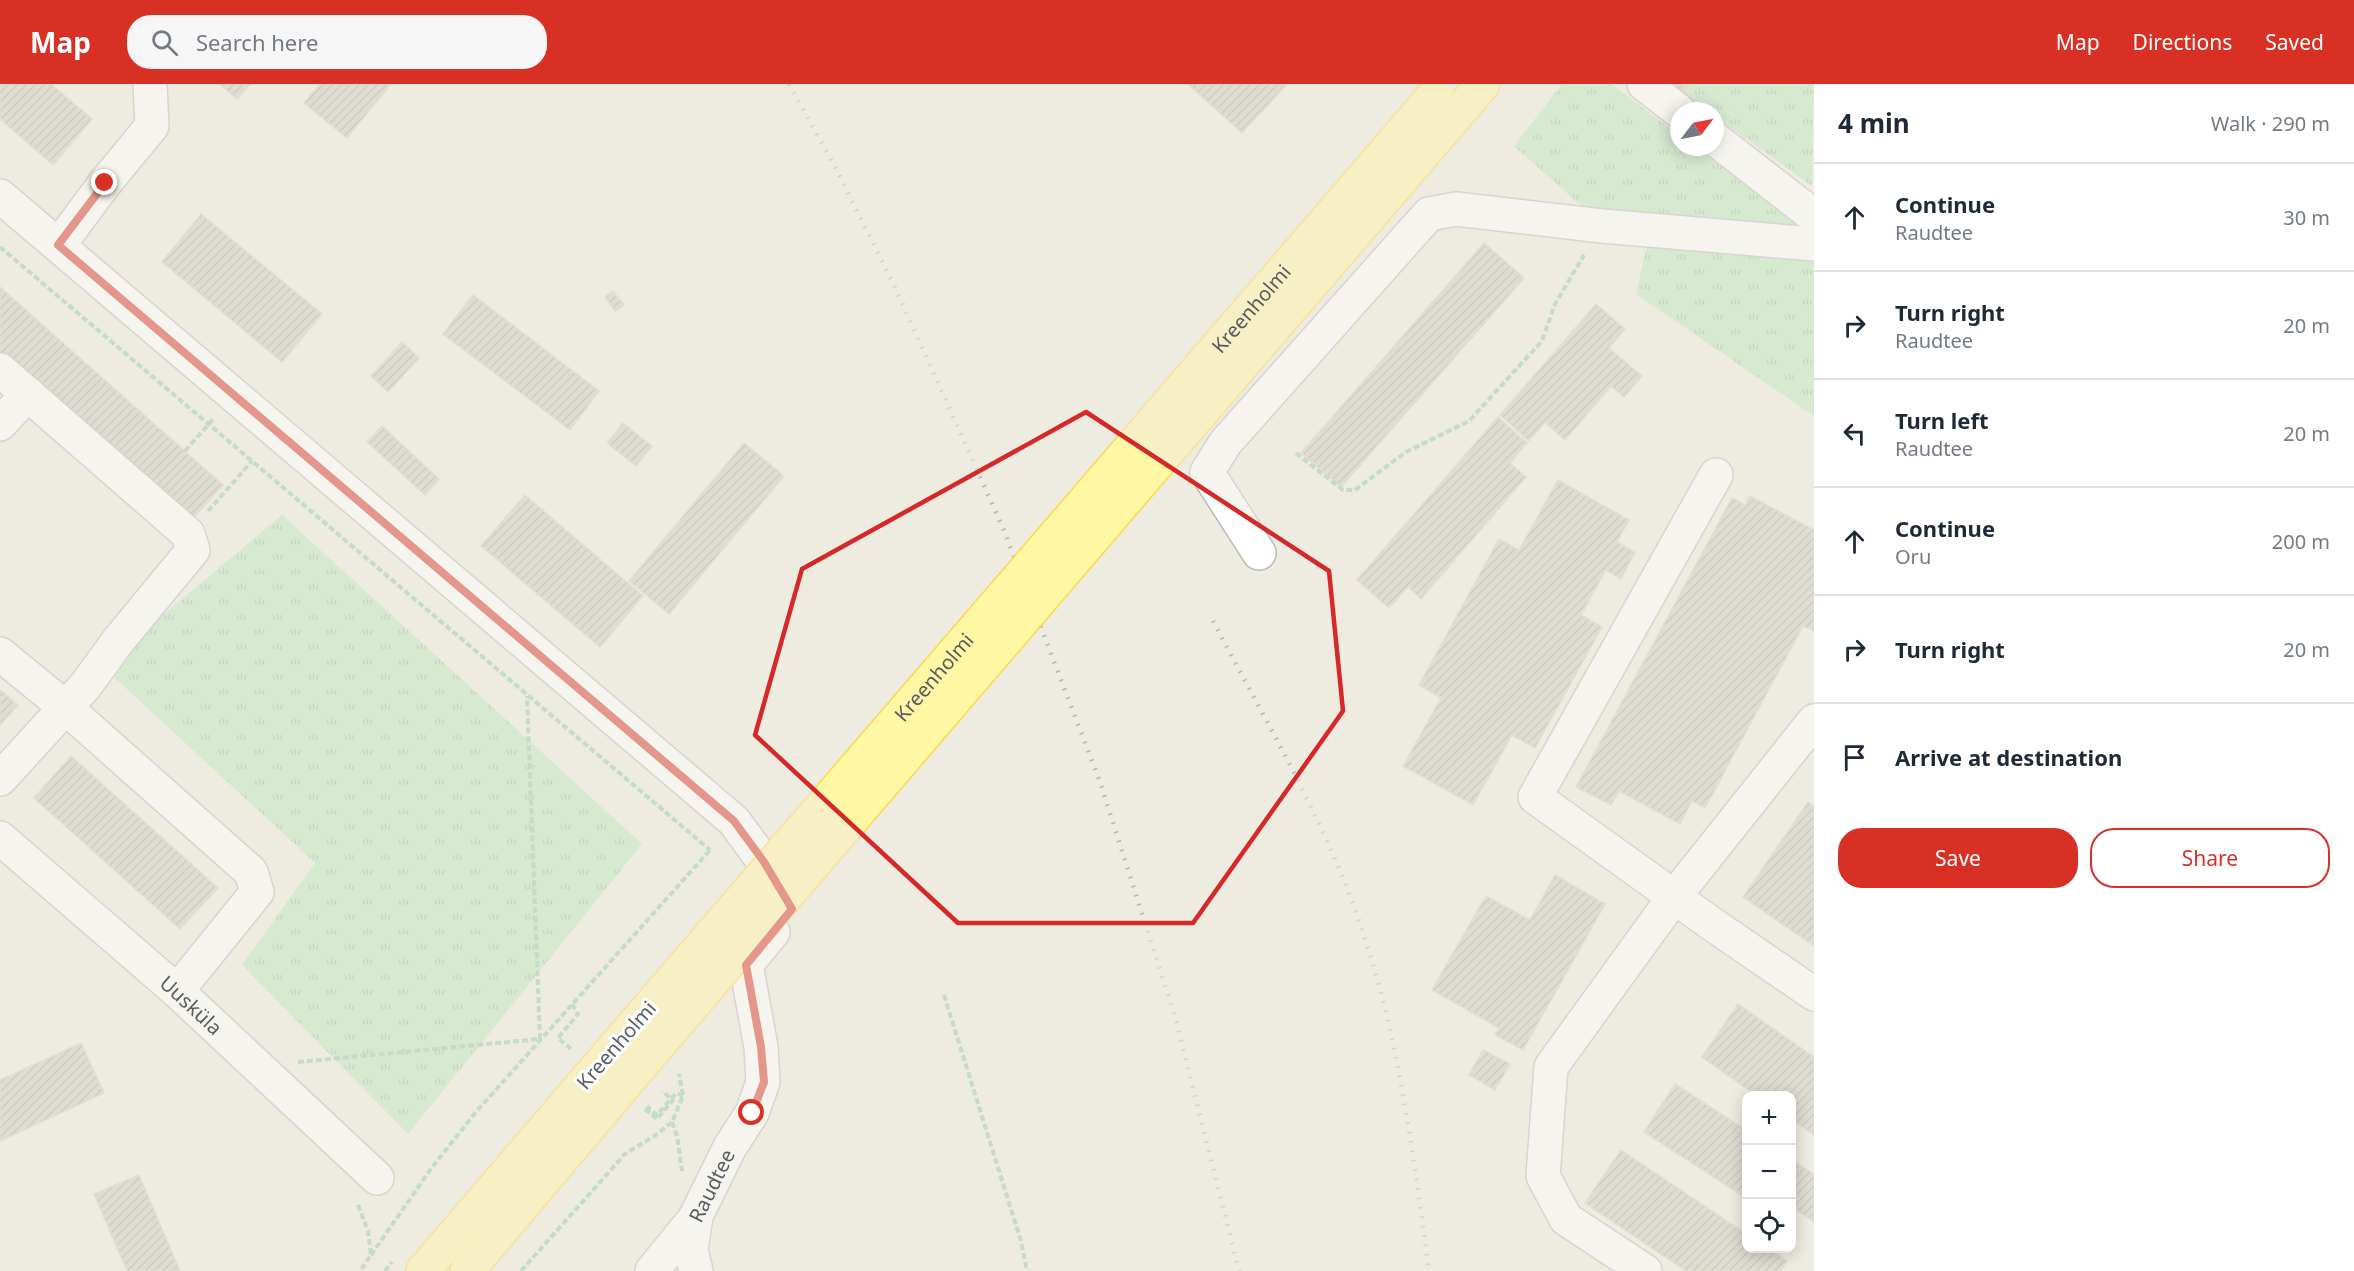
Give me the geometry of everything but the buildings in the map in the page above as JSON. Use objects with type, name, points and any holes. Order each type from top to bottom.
[{"type":"main road","name":"Kreenholmi","points":[[423,1271],[618,1042],[1446,96],[1483,84]]},
{"type":"main road","name":"Kreenholmi","points":[[467,1271],[643,1063],[1446,96]]},
{"type":"street","points":[[58,245],[152,126],[150,84]]},
{"type":"street","points":[[1644,84],[1670,104]]},
{"type":"street","points":[[1724,146],[1814,216]]},
{"type":"street","points":[[0,196],[734,821]]},
{"type":"street","points":[[1258,553],[1207,472],[1226,442],[1429,214],[1456,209],[1602,226],[1814,244]]},
{"type":"street","points":[[0,370],[188,534],[193,550],[118,641],[86,685],[0,779]]},
{"type":"street","points":[[0,424],[28,394]]},
{"type":"street","points":[[1716,475],[1535,797],[1814,994]]},
{"type":"street","points":[[0,654],[66,708],[252,872],[257,892],[177,991]]},
{"type":"street","points":[[1645,1271],[1566,1219],[1543,1176],[1551,1067],[1674,897],[1814,721]]},
{"type":"street","name":"Raudtee","points":[[696,1271],[691,1250],[696,1216],[730,1147],[752,1113],[764,1082],[761,1047],[746,965],[792,909],[764,862],[734,821]]},
{"type":"street","name":"Uusküla","points":[[0,838],[177,991],[377,1178]]},
{"type":"street","points":[[652,1271],[696,1216]]},
{"type":"path","points":[[1296,453],[1343,490],[1355,490],[1406,452],[1469,421],[1542,341],[1555,304],[1602,226]]},
{"type":"path","points":[[0,247],[710,850]]},
{"type":"path","points":[[185,451],[234,395]]},
{"type":"path","points":[[188,534],[252,461]]},
{"type":"path","points":[[527,695],[540,1039]]},
{"type":"path","points":[[360,1271],[433,1166],[476,1112],[734,821]]},
{"type":"path","points":[[944,995],[1021,1241],[1027,1271]]},
{"type":"path","points":[[572,1004],[578,1014],[558,1038],[574,1052]]},
{"type":"path","points":[[258,1065],[540,1039]]},
{"type":"path","points":[[521,1271],[625,1154],[672,1122],[683,1096],[679,1074]]},
{"type":"path","points":[[657,1119],[673,1100],[663,1090]]},
{"type":"path","points":[[648,1108],[657,1116],[676,1093],[683,1096]]},
{"type":"path","points":[[371,1255],[368,1231],[358,1204],[377,1178]]},
{"type":"highlighted area","points":[[1086,412],[1329,571],[1343,711],[1193,923],[958,923],[755,735],[802,569]]},
{"type":"green space","points":[[1562,84],[1611,84],[1670,128],[1670,156],[1707,156],[1814,236],[1814,416],[1636,294],[1647,246],[1588,212],[1514,146]]},
{"type":"green space","points":[[1689,84],[1814,84],[1812,186],[1724,122],[1724,102],[1696,102],[1682,92]]},
{"type":"green space","points":[[282,515],[642,844],[408,1134],[242,965],[315,863],[102,666]]},
{"type":"railway","points":[[789,84],[834,165],[894,285],[1003,528],[1100,782],[1176,1020],[1239,1271]]},
{"type":"railway","points":[[1213,621],[1273,732],[1329,846],[1374,966],[1403,1096],[1429,1271]]},
{"type":"route","points":[[105,183],[58,245],[734,821],[764,862],[792,909],[746,965],[761,1047],[764,1082],[752,1113]]}]
